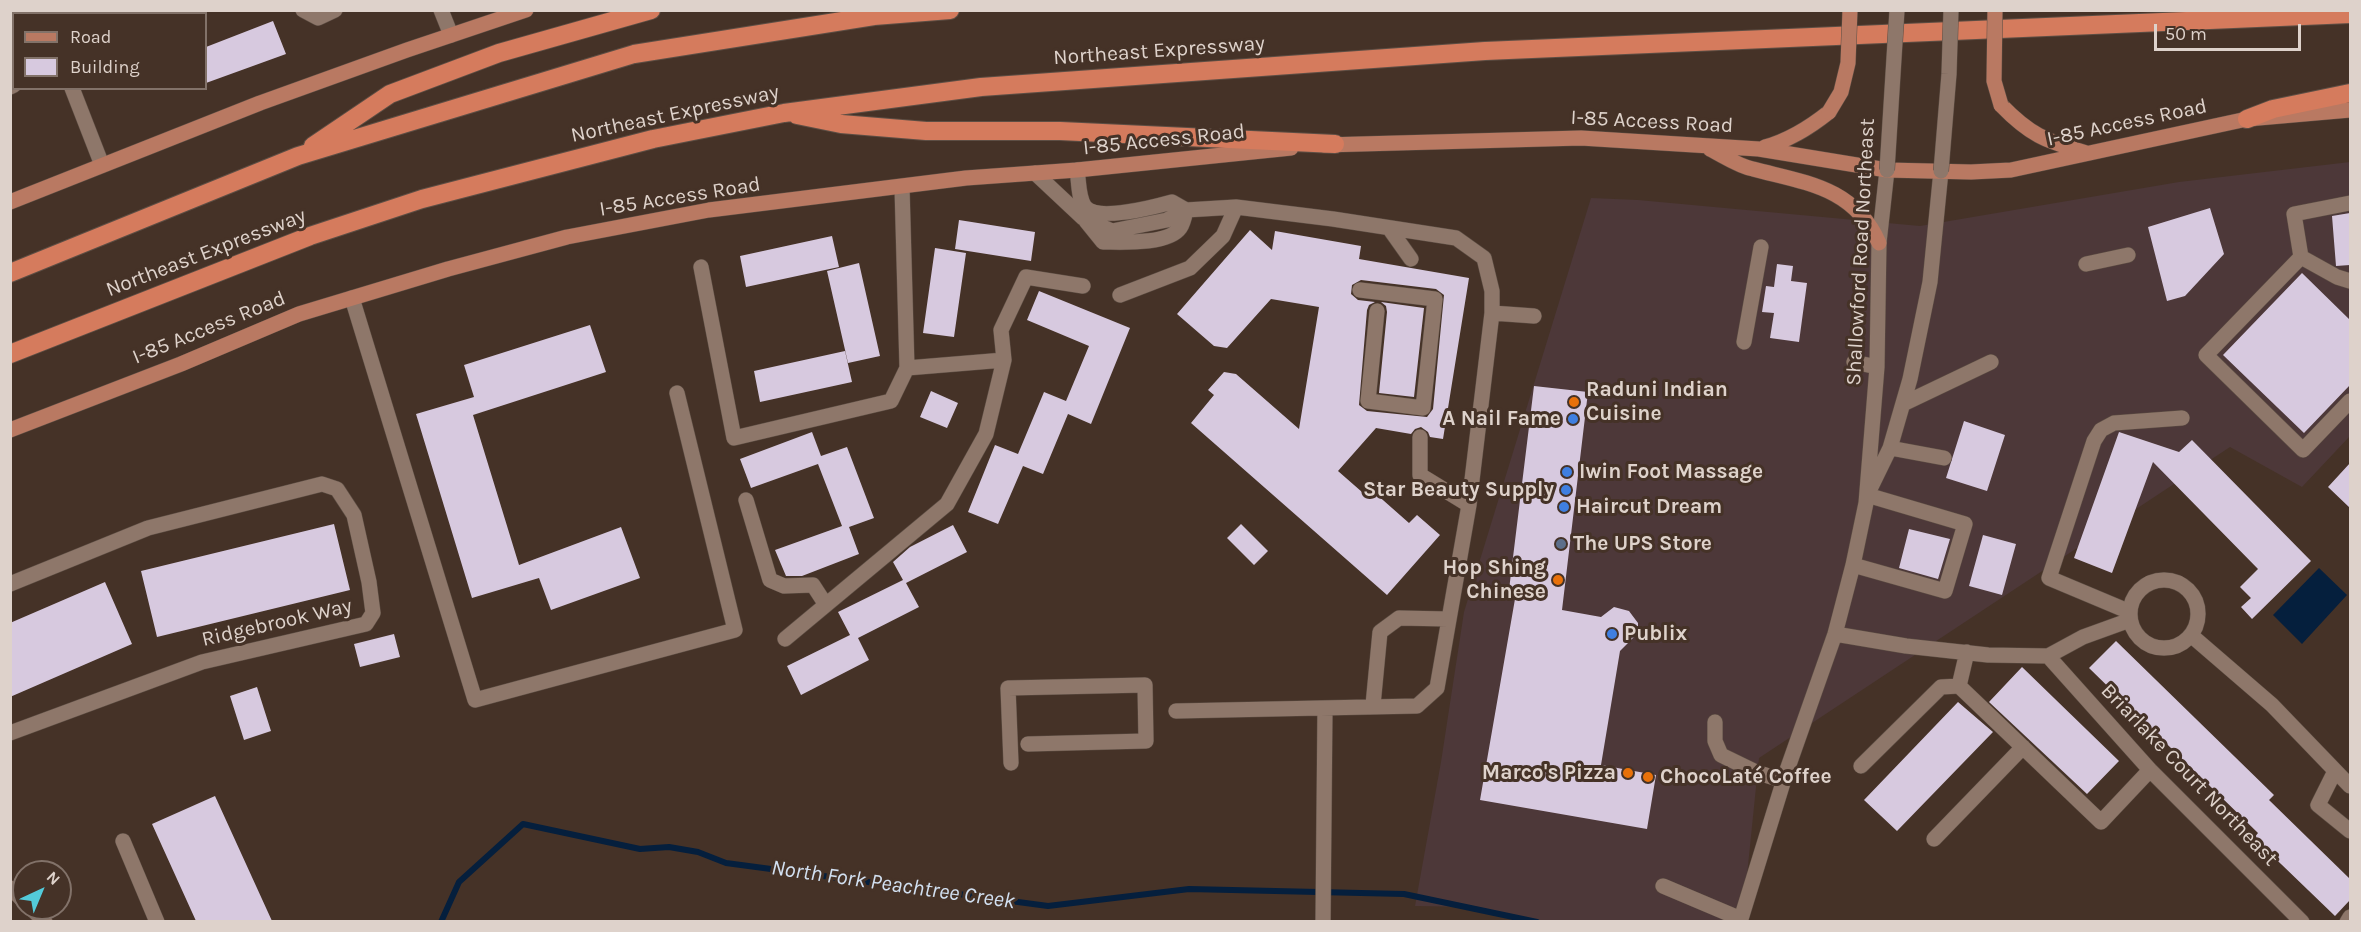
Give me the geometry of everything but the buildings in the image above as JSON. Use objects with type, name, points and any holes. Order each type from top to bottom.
[{"type":"highway","points":[[298,156],[390,94],[500,53],[651,10]]},
{"type":"highway","points":[[10,273],[298,156],[634,54],[874,16],[950,10]]},
{"type":"highway","name":"Northeast Expressway","points":[[10,354],[310,236],[422,199],[653,139],[784,112],[981,87],[1485,51],[2350,14]]},
{"type":"highway","points":[[2247,119],[2273,109],[2350,93]]},
{"type":"highway","points":[[784,112],[842,124],[926,130],[1060,131],[1335,144]]},
{"type":"main road","points":[[10,202],[260,103],[526,10]]},
{"type":"main road","points":[[1759,149],[1782,142],[1809,128],[1829,112],[1841,92],[1848,63],[1850,10]]},
{"type":"main road","points":[[1995,10],[1994,81],[2001,105],[2022,126],[2043,139],[2089,154]]},
{"type":"main road","name":"I-85 Access Road","points":[[10,430],[181,364],[299,314],[567,237],[709,210],[966,178],[1077,170],[1335,144],[1581,138],[1759,149],[1887,170],[1971,172],[2011,170],[2247,119],[2350,110]]},
{"type":"main road","points":[[1705,147],[1750,169],[1794,179],[1834,193],[1859,210],[1870,223],[1880,243]]},
{"type":"street","points":[[303,10],[318,18],[335,10]]},
{"type":"street","points":[[441,10],[451,35]]},
{"type":"street","name":"Shallowford Road Northeast","points":[[1740,920],[1784,781],[1835,634],[1853,565],[1867,495],[1877,367],[1880,243],[1897,10]]},
{"type":"street","name":"Shallowford Road Northeast","points":[[1867,495],[1890,448],[1910,379],[1930,282],[1941,171],[1951,10]]},
{"type":"street","points":[[73,90],[102,165]]},
{"type":"street","points":[[1077,170],[1082,200],[1086,209],[1104,215],[1172,202],[1186,210]]},
{"type":"street","points":[[1035,173],[1083,218],[1103,242],[1151,241],[1170,235],[1180,229],[1186,210]]},
{"type":"street","points":[[701,267],[734,438],[891,401],[907,368],[902,187]]},
{"type":"street","points":[[2301,257],[2294,214],[2350,203]]},
{"type":"street","points":[[1083,218],[1112,231],[1167,220],[1186,210],[1236,207],[1456,238],[1484,258],[1492,291],[1492,313],[1469,506],[1437,688],[1417,706],[1373,705],[1176,711]]},
{"type":"street","points":[[1120,295],[1190,268],[1223,236],[1236,207]]},
{"type":"street","points":[[1143,209],[1145,225],[1151,241]]},
{"type":"street","points":[[1389,228],[1411,259]]},
{"type":"street","points":[[1744,342],[1761,247]]},
{"type":"street","points":[[2086,264],[2128,255]]},
{"type":"street","points":[[2301,257],[2337,277],[2350,281]]},
{"type":"street","points":[[2301,257],[2206,355],[2303,450],[2350,401]]},
{"type":"street","points":[[785,639],[947,504],[986,434],[1004,360],[1001,330],[1026,277],[1083,286]]},
{"type":"street","points":[[1360,290],[1435,299],[1423,408],[1368,401],[1377,311]]},
{"type":"street","points":[[352,298],[475,700],[735,630],[677,393]]},
{"type":"street","points":[[1492,313],[1534,316]]},
{"type":"street","points":[[907,368],[1004,360]]},
{"type":"street","points":[[1854,362],[1877,367]]},
{"type":"street","points":[[1903,404],[1991,362]]},
{"type":"street","points":[[2130,616],[2049,578],[2094,441],[2101,430],[2114,423],[2182,418]]},
{"type":"street","points":[[1420,436],[1420,475],[1469,506]]},
{"type":"street","points":[[1890,448],[1944,458]]},
{"type":"street","name":"Ridgebrook Way","points":[[10,584],[148,528],[322,484],[337,489],[354,515],[369,582],[373,613],[366,624],[202,662],[10,733]]},
{"type":"street","points":[[1853,565],[1945,591],[1965,524],[1867,495]]},
{"type":"street","points":[[746,500],[770,580],[784,586],[813,585],[826,605]]},
{"type":"street","points":[[2160,580],[2182,585],[2191,592],[2197,602],[2199,614],[2192,636],[2183,644],[2161,649],[2140,639],[2130,616],[2134,598],[2150,583],[2160,580]]},
{"type":"street","points":[[1835,634],[1906,646],[1988,655],[2048,656],[2130,616]]},
{"type":"street","points":[[1373,705],[1380,632],[1399,618],[1448,619]]},
{"type":"street","points":[[2192,636],[2272,705],[2350,786]]},
{"type":"street","points":[[1959,686],[1967,652]]},
{"type":"street","name":"Briarlake Court Northeast","points":[[2048,656],[2150,770],[2302,921]]},
{"type":"street","points":[[1011,763],[1008,688],[1145,685],[1146,741],[1028,744]]},
{"type":"street","points":[[1861,766],[1941,687],[1959,686],[2101,822],[2150,770]]},
{"type":"street","points":[[1323,921],[1324,708]]},
{"type":"street","points":[[1715,722],[1715,741],[1720,755],[1756,772],[1784,781]]},
{"type":"street","points":[[1934,838],[2023,747]]},
{"type":"street","points":[[2335,771],[2318,805],[2350,831]]},
{"type":"street","points":[[123,841],[157,921]]},
{"type":"street","points":[[1664,886],[1740,920]]},
{"type":"street","points":[[2347,921],[2350,917]]},
{"type":"shaded area","points":[[2350,162],[2350,436],[2302,487],[2230,447],[1759,758],[1746,885],[1732,921],[1536,921],[1479,907],[1415,906],[1441,762],[1464,612],[1591,198],[1638,200],[1920,226],[2179,182]]},
{"type":"water","points":[[2319,568],[2347,595],[2302,644],[2273,615]]},
{"type":"waterway","name":"North Fork Peachtree Creek","points":[[441,922],[459,882],[523,824],[640,849],[669,847],[698,852],[726,863],[1048,906],[1189,889],[1404,894],[1537,922]]},
{"type":"place","name":"Raduni Indian Cuisine","points":[[1574,402]]},
{"type":"place","name":"A Nail Fame","points":[[1573,419]]},
{"type":"place","name":"Iwin Foot Massage","points":[[1567,472]]},
{"type":"place","name":"Star Beauty Supply","points":[[1566,490]]},
{"type":"place","name":"Haircut Dream","points":[[1564,507]]},
{"type":"place","name":"The UPS Store","points":[[1561,544]]},
{"type":"place","name":"Hop Shing Chinese","points":[[1558,580]]},
{"type":"place","name":"Publix","points":[[1612,634]]},
{"type":"place","name":"Marco's Pizza","points":[[1628,773]]},
{"type":"place","name":"ChocoLaté Coffee","points":[[1648,777]]}]
